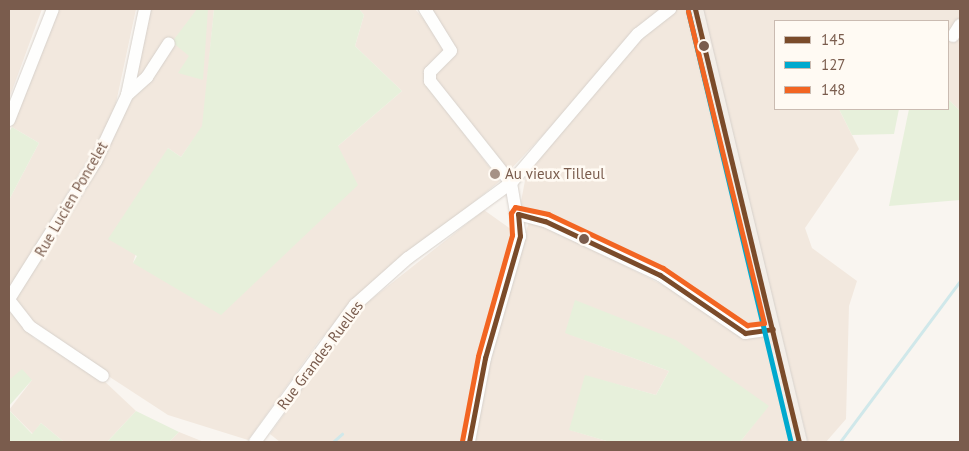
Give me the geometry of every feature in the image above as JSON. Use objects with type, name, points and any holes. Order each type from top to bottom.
[{"type":"main road","points":[[695,9],[800,442]]},
{"type":"street","points":[[9,120],[53,9]]},
{"type":"street","name":"Rue Lucien Poncelet","points":[[9,300],[92,168],[127,95],[145,9]]},
{"type":"street","points":[[424,9],[451,51],[430,72],[430,81],[510,183],[518,214],[520,236],[484,358],[469,442]]},
{"type":"street","name":"Rue Grandes Ruelles","points":[[255,442],[355,305],[408,258],[510,183],[638,34],[670,9]]},
{"type":"street","name":"Rue Lucien Poncelet","points":[[127,95],[146,77],[169,43]]},
{"type":"street","points":[[518,214],[545,221],[660,275],[745,333],[772,330]]},
{"type":"street","points":[[9,300],[29,326],[103,376]]},
{"type":"shaded area","points":[[9,9],[42,9],[9,99]]},
{"type":"shaded area","points":[[57,9],[136,9],[113,117],[9,291],[9,200],[39,143],[12,127]]},
{"type":"shaded area","points":[[151,9],[214,9],[203,126],[181,157],[168,148],[133,263],[338,146],[402,91],[355,46],[364,15],[359,9],[415,9],[441,40],[447,51],[423,80],[500,181],[362,292],[319,341],[248,440],[168,415],[73,353],[32,322],[16,299],[130,103]]},
{"type":"shaded area","points":[[427,9],[663,9],[507,173],[427,80],[455,50]]},
{"type":"shaded area","points":[[677,9],[691,9],[765,322],[746,328],[694,286],[591,235],[520,207],[527,170],[638,39]]},
{"type":"shaded area","points":[[701,9],[960,9],[960,111],[949,100],[949,20],[774,20],[774,110],[840,110],[859,149],[805,228],[812,248],[857,281],[849,306],[846,419],[826,442],[808,442]]},
{"type":"shaded area","points":[[484,210],[515,232],[479,354],[462,442],[280,442],[270,434],[359,309]]},
{"type":"shaded area","points":[[529,222],[553,229],[690,299],[748,338],[768,337],[792,442],[740,442],[768,406],[565,333],[669,371],[656,395],[586,376],[570,430],[610,442],[472,442],[494,333]]},
{"type":"shaded area","points":[[9,305],[34,338],[102,379],[136,411],[107,442],[64,442],[41,423],[33,434],[9,410],[32,380],[9,380]]},
{"type":"shaded area","points":[[179,432],[204,442],[169,442]]},
{"type":"green space","points":[[197,9],[208,9],[203,80],[178,73],[189,56],[172,42]]},
{"type":"green space","points":[[214,9],[359,9],[364,15],[355,46],[402,91],[338,146],[358,185],[221,315],[133,263],[137,256],[108,239],[168,148],[181,157],[202,126]]},
{"type":"green space","points":[[949,100],[960,111],[960,200],[889,206],[909,110],[949,110]]},
{"type":"green space","points":[[840,110],[899,110],[894,134],[852,135]]},
{"type":"green space","points":[[12,127],[39,143],[9,200],[9,132]]},
{"type":"green space","points":[[575,300],[676,340],[769,406],[740,442],[610,442],[569,430],[585,375],[656,395],[669,371],[565,333]]},
{"type":"green space","points":[[22,369],[32,380],[9,406],[9,380]]},
{"type":"green space","points":[[9,410],[32,434],[41,423],[64,442],[9,442]]},
{"type":"green space","points":[[136,411],[179,432],[169,442],[107,442]]},
{"type":"waterway","points":[[840,442],[960,281]]},
{"type":"waterway","points":[[333,442],[342,434]]},
{"type":"transit line","name":"145","points":[[695,9],[799,442]]},
{"type":"transit line","name":"127","points":[[688,11],[791,442]]},
{"type":"transit line","name":"148","points":[[462,441],[478,356],[512,235],[511,213],[515,207],[548,214],[663,268],[747,325],[764,323],[688,11]]},
{"type":"transit line","name":"145","points":[[518,214],[545,221],[660,275],[745,333],[773,329]]},
{"type":"transit line","name":"145","points":[[469,442],[485,358],[520,236],[518,214]]},
{"type":"place","name":"Au vieux Tilleul","points":[[495,174]]}]
